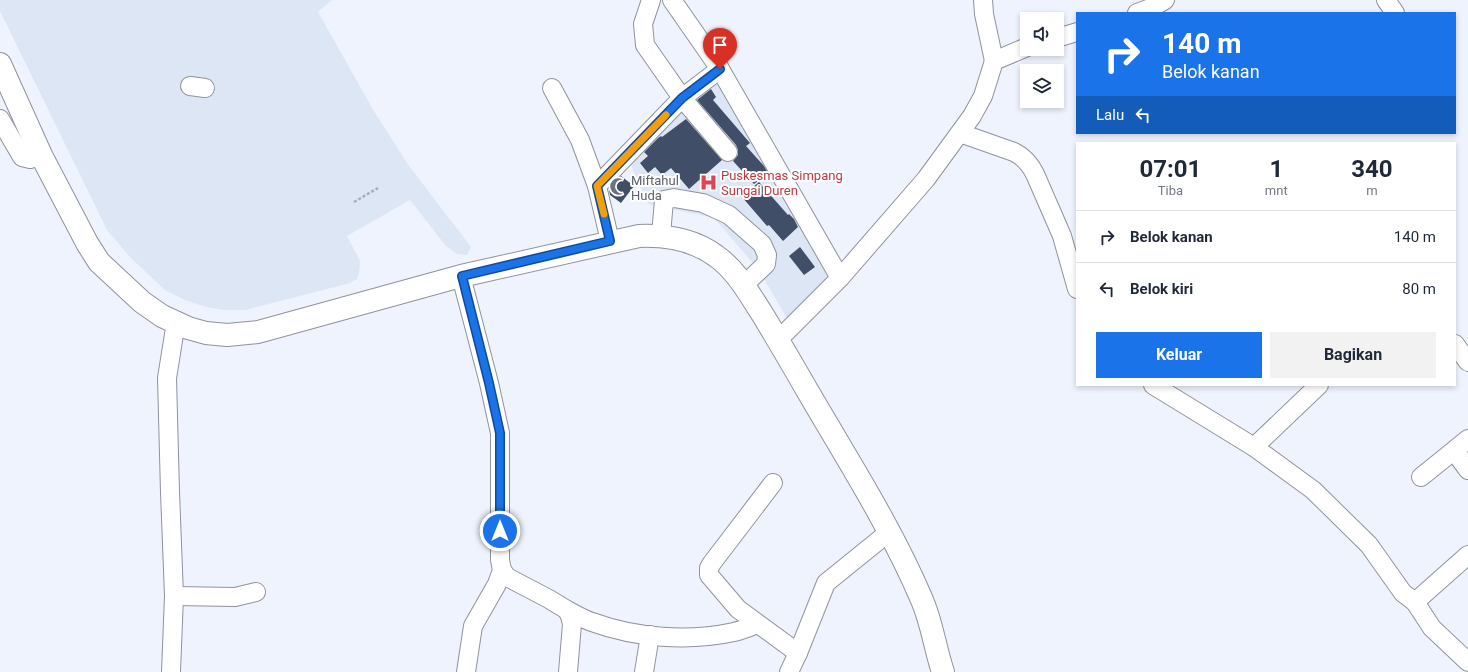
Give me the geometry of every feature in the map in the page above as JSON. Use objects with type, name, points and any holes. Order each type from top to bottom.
[{"type":"highway","points":[[0,64],[5,88],[87,243],[100,262],[142,302],[162,316],[188,328],[206,333],[227,336],[258,332],[462,276],[610,241],[639,236],[661,236],[680,239],[699,246],[716,256],[730,268],[744,285],[778,340],[889,532],[923,601],[943,672]]},
{"type":"street","points":[[651,0],[643,24],[645,45],[682,98],[728,152]]},
{"type":"street","points":[[672,0],[720,69],[840,278]]},
{"type":"street","points":[[778,340],[840,278],[926,179],[960,133],[983,96],[994,61],[984,14],[983,0]]},
{"type":"street","points":[[1140,12],[1153,7],[1164,0]]},
{"type":"street","points":[[1386,0],[1394,12]]},
{"type":"street","points":[[1064,36],[1076,32]]},
{"type":"street","points":[[994,61],[1020,50]]},
{"type":"street","points":[[597,186],[682,98],[720,69]]},
{"type":"street","points":[[552,88],[580,140],[597,186],[610,241]]},
{"type":"street","points":[[0,119],[22,157],[30,159],[41,155]]},
{"type":"street","points":[[960,133],[1014,152],[1030,164],[1062,236],[1076,285]]},
{"type":"street","points":[[661,236],[664,200],[674,198],[703,203],[729,215],[762,244],[768,255],[766,264],[744,285]]},
{"type":"street","points":[[462,276],[500,433],[500,560],[502,570],[507,577],[592,622],[626,631],[661,637],[698,636],[734,632],[757,624]]},
{"type":"street","points":[[170,672],[174,596],[167,378],[176,322]]},
{"type":"street","points":[[1456,345],[1468,362]]},
{"type":"street","points":[[1155,386],[1254,447],[1313,490],[1369,545],[1403,593],[1415,602],[1432,628],[1468,662]]},
{"type":"street","points":[[1254,447],[1318,386]]},
{"type":"street","points":[[1463,444],[1460,459],[1468,470]]},
{"type":"street","points":[[1420,477],[1463,444]]},
{"type":"street","points":[[774,483],[709,568],[710,575],[738,609],[798,653]]},
{"type":"street","points":[[789,672],[826,583],[889,532]]},
{"type":"street","points":[[1415,602],[1468,555]]},
{"type":"street","points":[[466,672],[473,626],[497,584],[502,570]]},
{"type":"street","points":[[174,596],[235,597],[256,592]]},
{"type":"street","points":[[567,610],[572,624],[568,672]]},
{"type":"street","points":[[644,672],[650,635]]},
{"type":"path","points":[[354,202],[378,188]]},
{"type":"shaded area","points":[[0,0],[332,0],[318,12],[375,113],[409,166],[471,247],[467,255],[457,254],[446,246],[410,200],[347,236],[360,261],[357,279],[350,283],[245,310],[224,310],[206,307],[185,300],[165,290],[130,257],[107,230],[0,11]]},
{"type":"shaded area","name":"Puskesmas Simpang Sungai Duren","points":[[717,75],[826,266],[828,277],[824,289],[789,322],[759,270],[714,218],[648,204],[629,161]]},
{"type":"building","points":[[711,89],[716,97],[713,100],[750,143],[746,146],[764,166],[768,173],[754,184],[733,161],[738,155],[736,145],[697,100]]},
{"type":"building","points":[[686,119],[722,160],[689,189],[671,168],[662,175],[655,167],[648,173],[640,163],[648,156],[644,152],[658,138],[661,136],[662,137]]},
{"type":"building","name":"Miftahul Huda","points":[[621,176],[634,186],[621,203],[610,195],[609,189]]},
{"type":"building","points":[[759,182],[788,215],[789,214],[794,219],[798,227],[783,241],[769,225],[767,226],[742,197]]},
{"type":"building","points":[[800,247],[815,267],[804,275],[789,256]]},
{"type":"slow traffic","points":[[604,214],[597,186],[666,115]]},
{"type":"place","name":"Puskesmas Simpang Sungai Duren","points":[[708,182]]},
{"type":"place","name":"Miftahul Huda","points":[[618,187]]},
{"type":"route","points":[[500,531],[500,433],[462,276],[610,241],[597,186],[682,98],[720,69]]}]
